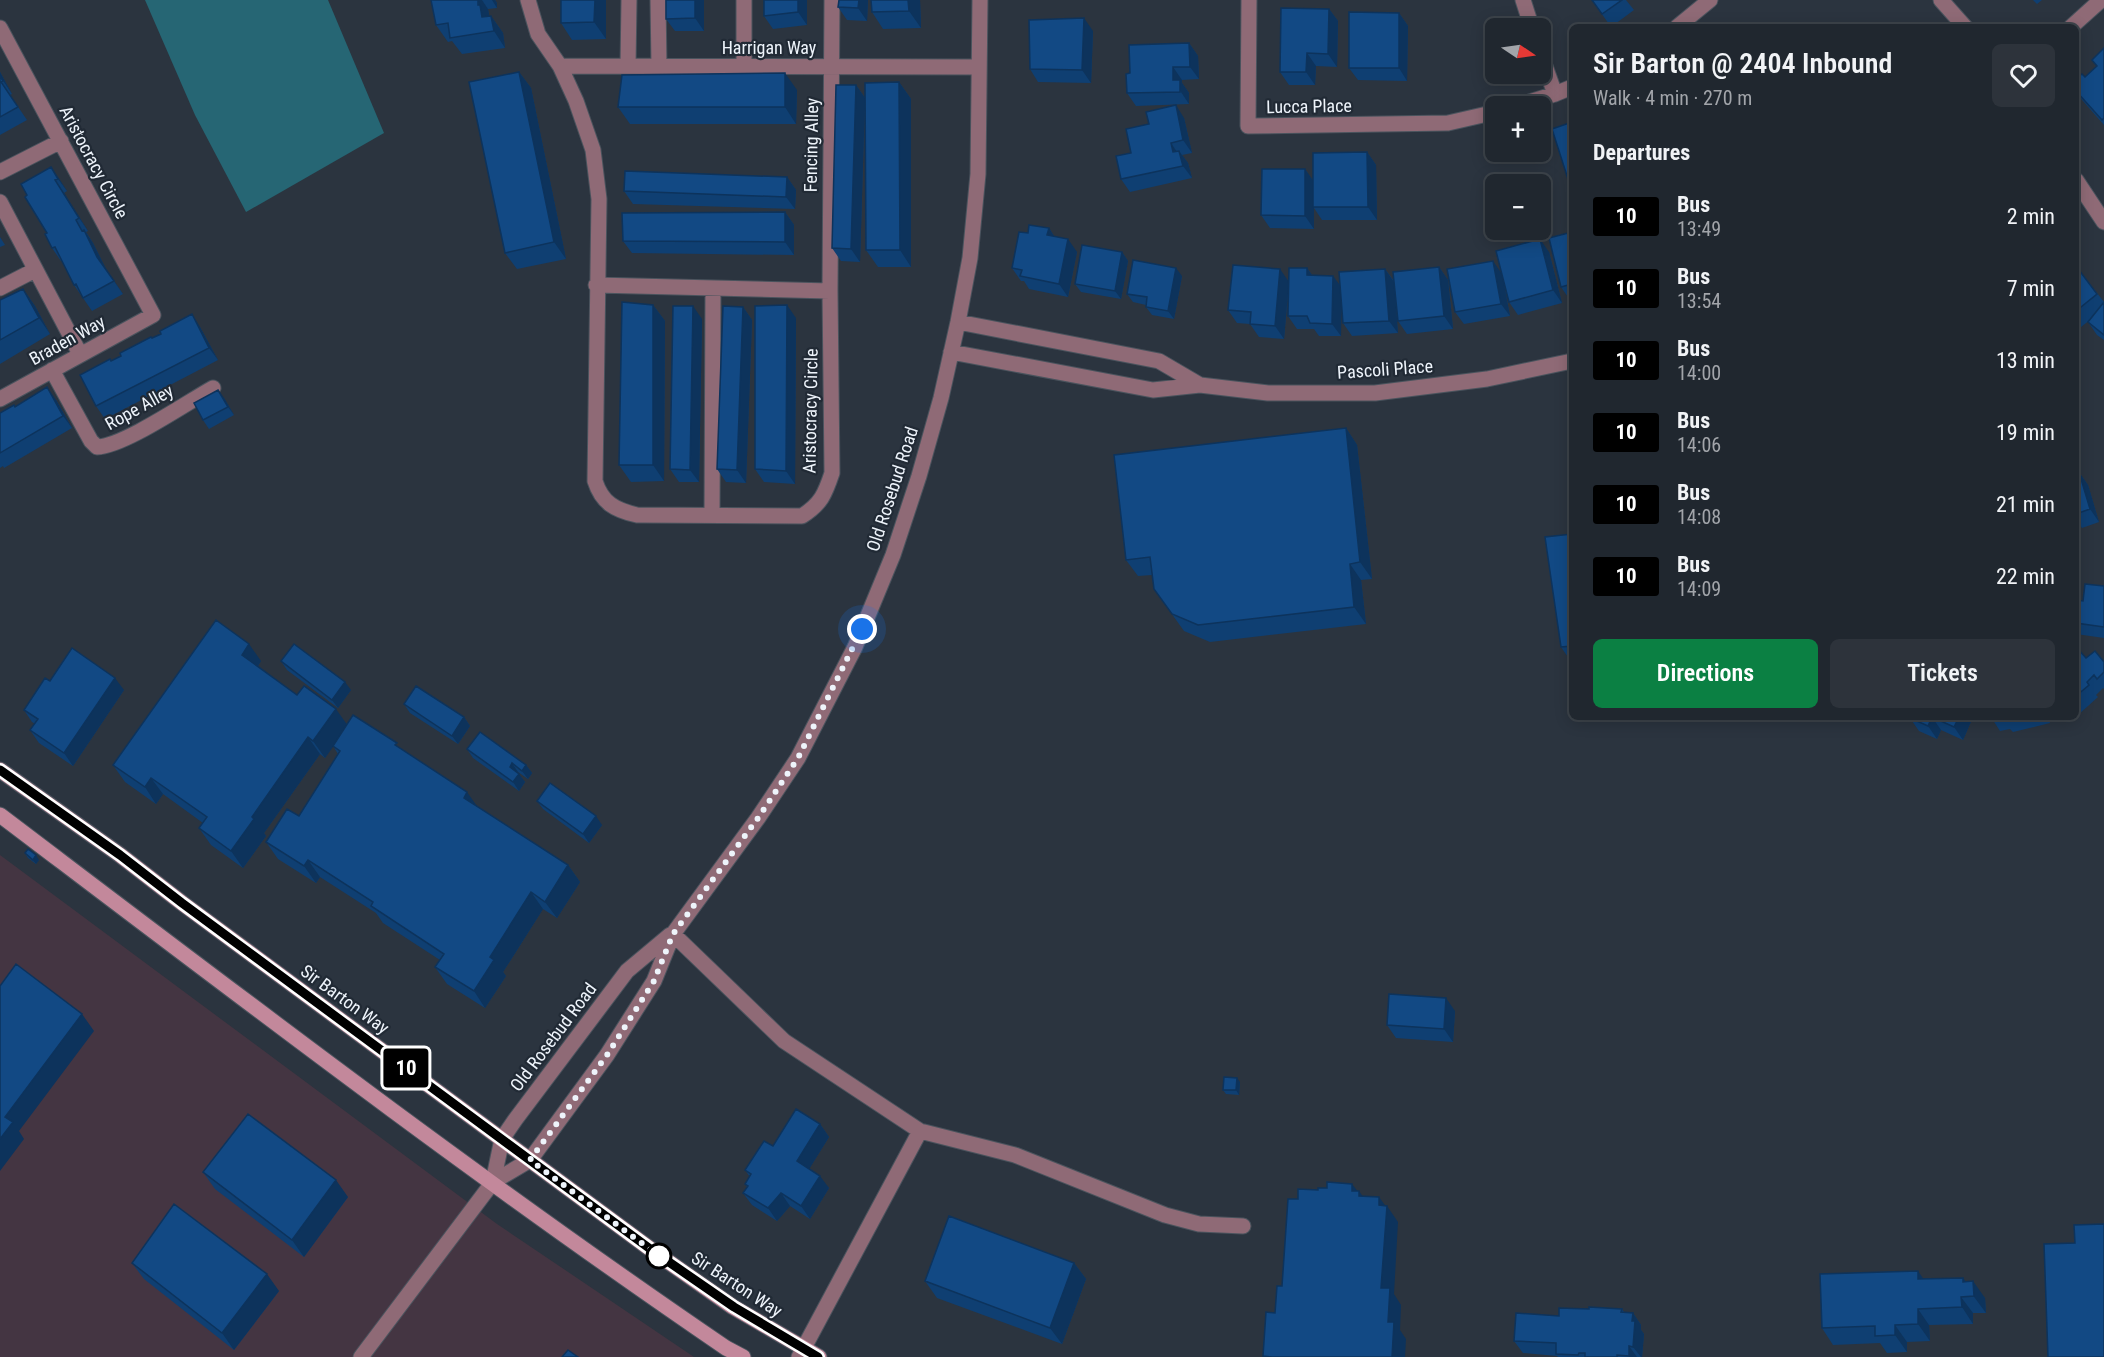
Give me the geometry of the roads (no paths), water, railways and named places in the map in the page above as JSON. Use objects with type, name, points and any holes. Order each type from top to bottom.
[{"type":"main road","name":"Sir Barton Way","points":[[0,770],[120,855],[530,1160],[724,1301],[801,1353],[819,1357]]},
{"type":"main road","points":[[0,815],[156,934],[613,1271],[726,1348],[743,1357]]},
{"type":"street","name":"Aristocracy Circle","points":[[528,0],[538,34],[560,66],[593,150],[598,199],[595,481],[599,493],[608,504],[620,511],[637,514],[802,516],[814,508],[826,492],[832,473],[830,291]]},
{"type":"street","points":[[628,66],[629,0]]},
{"type":"street","points":[[658,0],[659,66]]},
{"type":"street","points":[[744,0],[744,66]]},
{"type":"street","name":"Fencing Alley","points":[[830,291],[832,0]]},
{"type":"street","name":"Old Rosebud Road","points":[[361,1357],[492,1182],[530,1160],[607,1055],[654,981],[673,934],[758,818],[798,758],[855,647],[893,555],[920,476],[958,322],[970,258],[978,174],[980,0]]},
{"type":"street","name":"Lucca Place","points":[[1249,0],[1248,126],[1448,123],[1485,115]]},
{"type":"street","points":[[1522,0],[1528,18]]},
{"type":"street","points":[[1681,24],[1710,0]]},
{"type":"street","points":[[1941,0],[1962,24]]},
{"type":"street","points":[[2074,24],[2101,0]]},
{"type":"street","name":"Aristocracy Circle","points":[[0,28],[153,315]]},
{"type":"street","name":"Harrigan Way","points":[[560,66],[979,67]]},
{"type":"street","points":[[1551,83],[1555,94]]},
{"type":"street","points":[[1548,96],[1569,88]]},
{"type":"street","points":[[0,172],[61,141]]},
{"type":"street","points":[[2079,184],[2104,222]]},
{"type":"street","points":[[0,202],[80,354]]},
{"type":"street","points":[[0,288],[35,270]]},
{"type":"street","points":[[596,285],[830,291]]},
{"type":"street","points":[[712,515],[714,289]]},
{"type":"street","name":"Braden Way","points":[[0,399],[153,315]]},
{"type":"street","name":"Pascoli Place","points":[[958,322],[1160,361],[1200,385]]},
{"type":"street","name":"Pascoli Place","points":[[951,352],[1153,390],[1200,385],[1268,393],[1375,393],[1487,379],[1569,362]]},
{"type":"street","name":"Rope Alley","points":[[52,370],[91,441],[97,447],[109,446],[129,436],[213,388]]},
{"type":"street","points":[[673,934],[784,1041],[920,1131],[1015,1155],[1165,1215],[1199,1224],[1244,1226]]},
{"type":"street","name":"Old Rosebud Road","points":[[492,1182],[502,1139],[627,971],[673,934]]},
{"type":"street","points":[[801,1353],[920,1131]]},
{"type":"water","points":[[145,0],[328,0],[384,133],[246,212],[195,115]]}]
